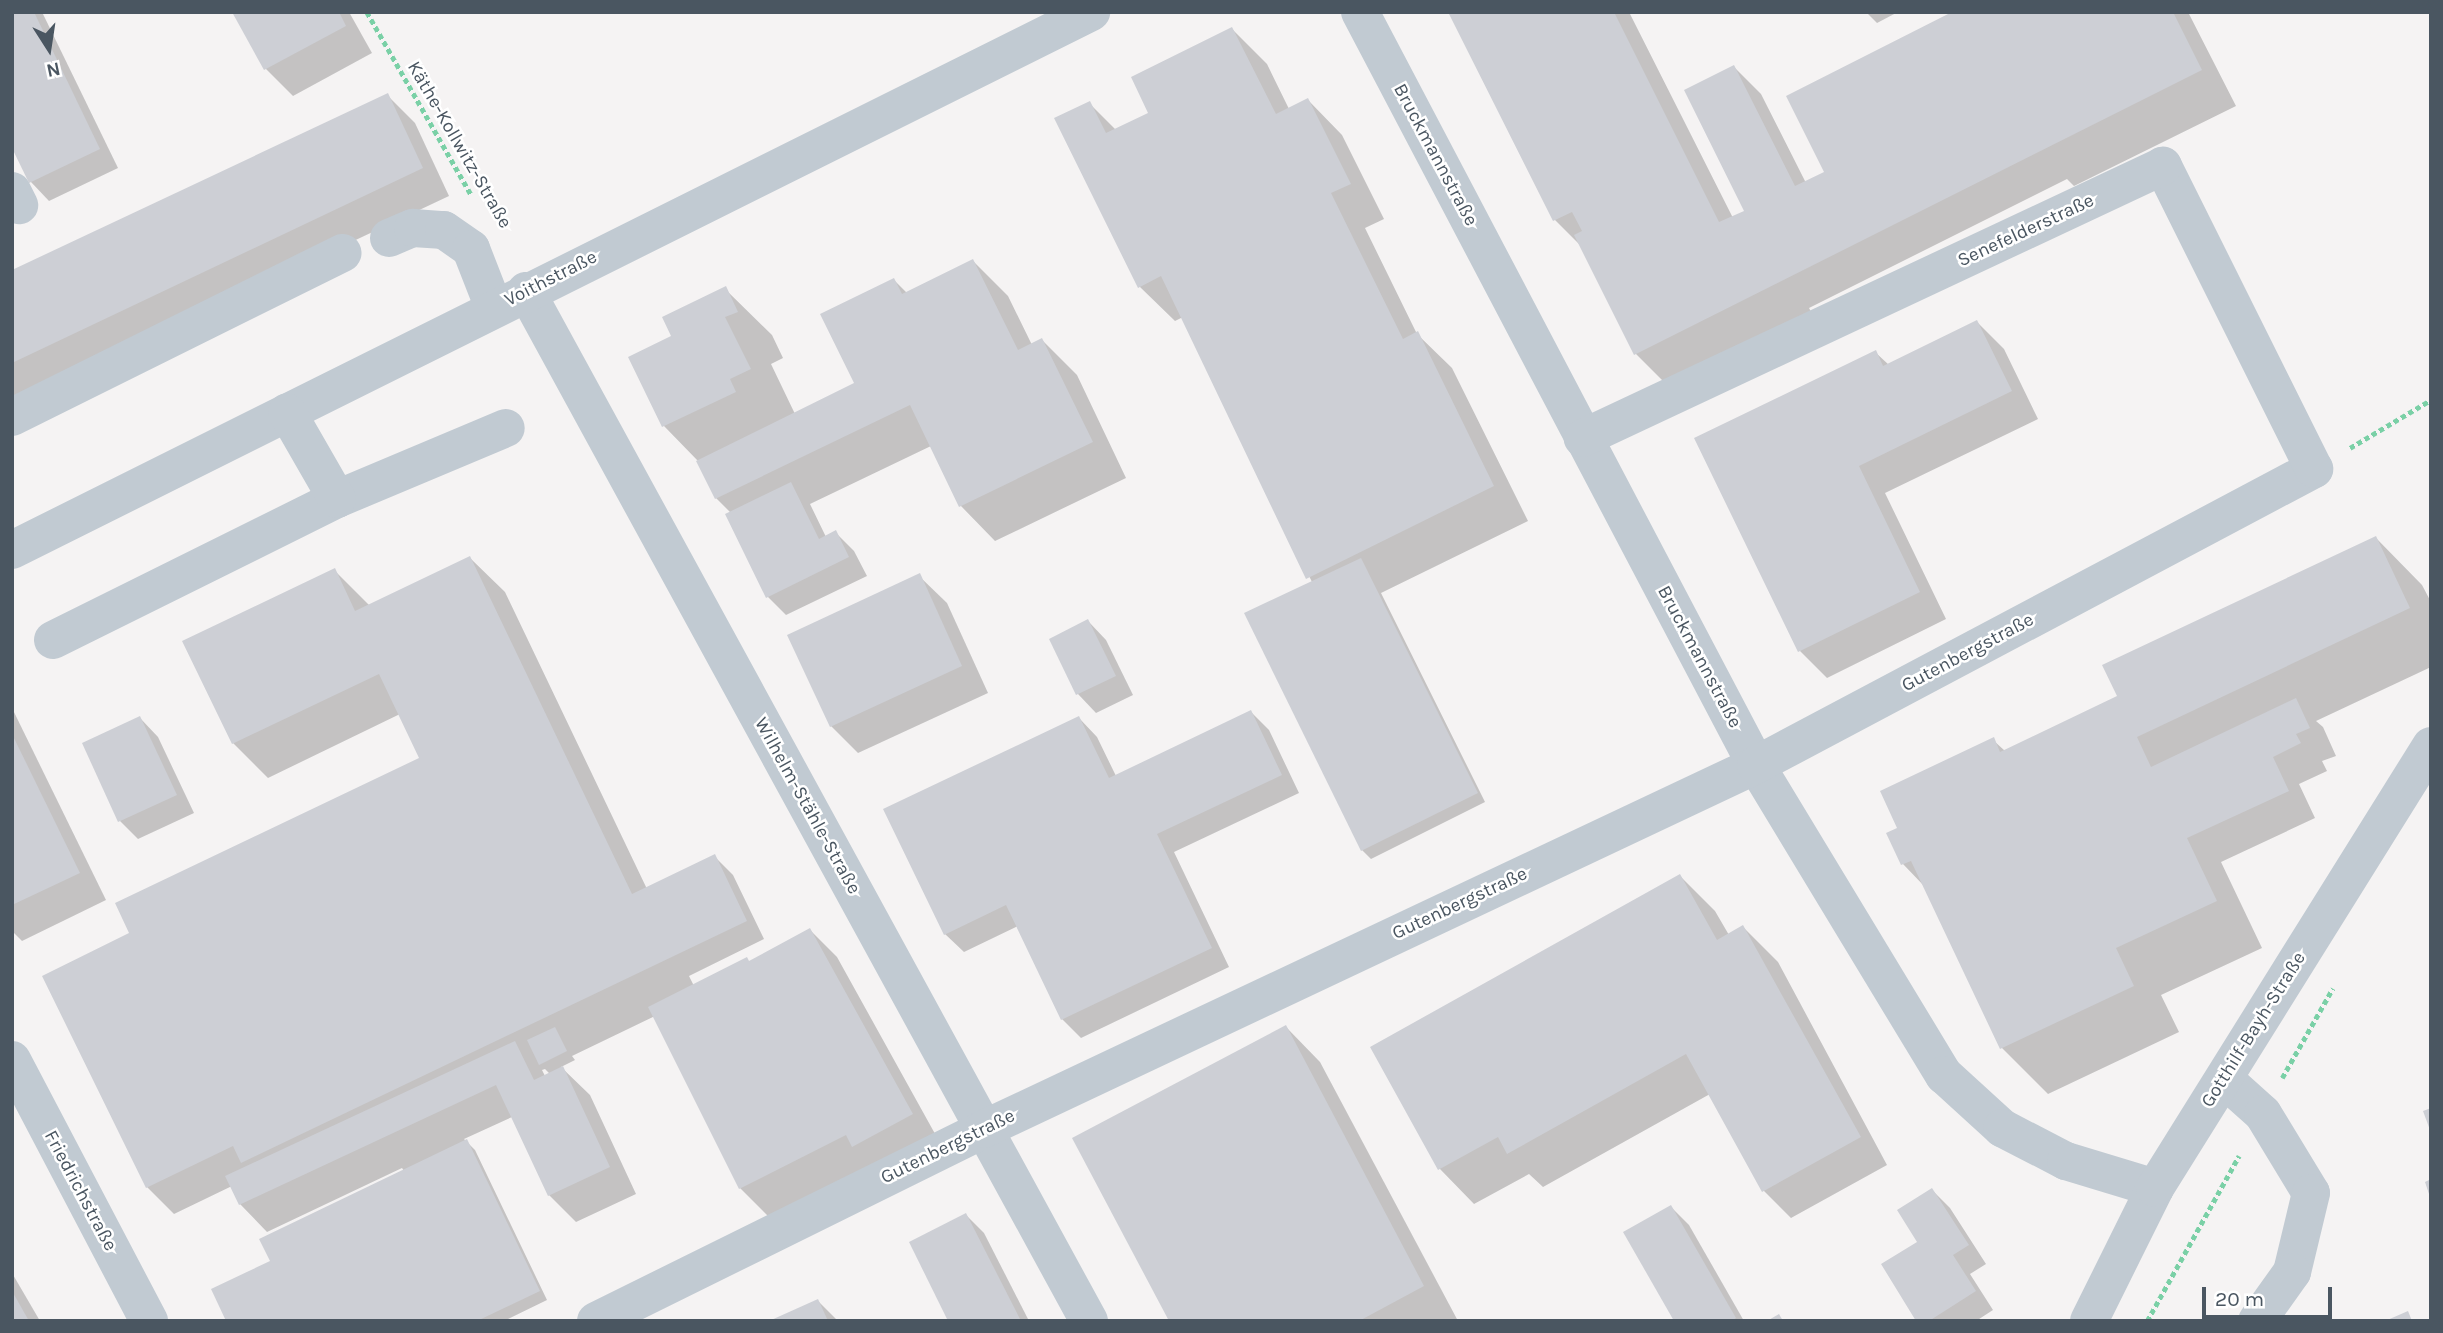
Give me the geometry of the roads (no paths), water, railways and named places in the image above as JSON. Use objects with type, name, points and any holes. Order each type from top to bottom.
[{"type":"street","name":"Voithstraße","points":[[12,550],[1091,12]]},
{"type":"street","name":"Bruckmannstraße","points":[[1360,12],[1756,765],[1944,1075],[2002,1128],[2066,1161],[2155,1188]]},
{"type":"street","name":"Senefelderstraße","points":[[1583,438],[2163,166],[2315,469]]},
{"type":"street","name":"Wilhelm-Stähle-Straße","points":[[389,238],[413,228],[443,230],[471,249],[510,300],[984,1129],[1089,1321]]},
{"type":"street","points":[[12,417],[342,253]]},
{"type":"street","points":[[287,412],[337,499]]},
{"type":"street","points":[[53,640],[337,499],[506,428]]},
{"type":"street","name":"Gutenbergstraße","points":[[596,1321],[984,1129],[1756,765],[2315,469]]},
{"type":"street","name":"Gotthilf-Bayh-Straße","points":[[2089,1321],[2155,1188],[2431,746]]},
{"type":"street","name":"Friedrichstraße","points":[[12,1060],[149,1321]]},
{"type":"street","points":[[2224,1079],[2263,1114],[2311,1193],[2292,1272],[2257,1321]]}]
